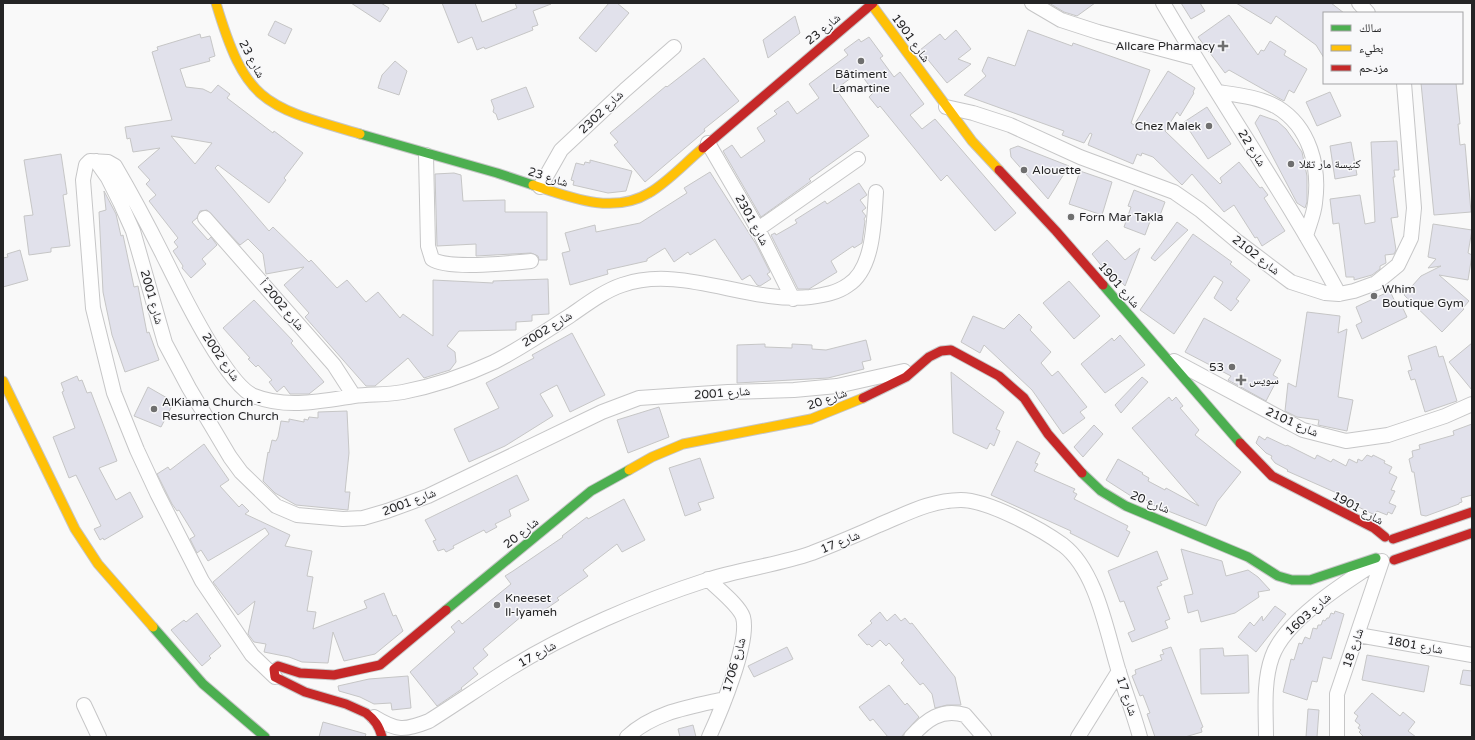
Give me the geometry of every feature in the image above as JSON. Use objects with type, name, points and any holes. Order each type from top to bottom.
[{"type":"street","name":"شارع 23","points":[[216,3],[229,42],[240,68],[247,79],[267,100],[288,110],[333,127],[592,202],[609,205],[638,199],[650,193],[777,82],[872,4]]},
{"type":"street","points":[[1032,3],[1061,20],[1098,32],[1195,58]]},
{"type":"street","name":"شارع 22","points":[[1163,3],[1195,58],[1218,92],[1306,236],[1339,294]]},
{"type":"street","points":[[1359,3],[1367,12]]},
{"type":"street","name":"شارع 1901","points":[[872,4],[972,141],[1056,231],[1166,357],[1210,410],[1272,476],[1374,528],[1382,551]]},
{"type":"street","name":"شارع 2302","points":[[540,187],[561,150],[625,90],[674,47]]},
{"type":"street","name":"شارع 2102","points":[[946,107],[973,113],[1010,125],[1080,157],[1174,192],[1200,210],[1238,242],[1291,282],[1325,292],[1339,294],[1354,291],[1376,283],[1398,265],[1411,238],[1414,208],[1404,84]]},
{"type":"street","points":[[1218,92],[1246,96],[1277,108],[1294,122],[1307,139],[1314,159],[1316,194],[1315,205],[1306,236]]},
{"type":"street","name":"شارع 2301","points":[[708,143],[758,230],[793,299]]},
{"type":"street","points":[[426,155],[428,246],[432,259],[444,264],[500,264],[531,261]]},
{"type":"street","points":[[758,230],[858,159]]},
{"type":"street","points":[[96,161],[90,161],[86,165],[83,180],[93,308],[114,393],[137,450],[179,537],[202,581],[252,655],[277,672],[291,686],[314,696],[366,713],[375,719],[382,731],[382,737]]},
{"type":"street","name":"شارع 2001","points":[[96,161],[108,178],[133,231],[165,343],[189,388],[230,457],[241,472],[276,506],[297,515],[343,519],[363,518],[386,511],[428,496],[602,412],[639,398],[838,386],[916,368]]},
{"type":"street","name":"شارع 2002","points":[[96,161],[108,162],[115,166],[162,254],[185,302],[229,372],[253,396],[283,402],[312,402],[354,396],[403,392],[448,380],[494,362],[551,328],[593,300],[622,285],[637,281],[664,278],[748,293],[793,299],[826,295],[851,284],[868,257],[873,237],[876,192]]},
{"type":"street","name":"شارع 2002 أ","points":[[205,218],[334,366],[354,396]]},
{"type":"street","name":"شارع 20","points":[[277,672],[334,675],[380,665],[591,491],[652,457],[684,444],[811,419],[846,406],[906,377],[916,368],[941,351],[951,350],[999,376],[1024,398],[1055,444],[1101,491],[1126,506],[1248,556],[1286,579],[1301,582],[1310,580],[1382,551]]},
{"type":"street","name":"شارع 2101","points":[[1166,357],[1303,430],[1346,441],[1388,435],[1445,416],[1472,404]]},
{"type":"street","points":[[3,381],[75,529],[98,564],[203,684],[229,708],[265,737]]},
{"type":"street","name":"شارع 17","points":[[366,713],[393,728],[410,728],[429,721],[510,668],[575,632],[708,579],[800,557],[846,540],[914,509],[952,500],[964,500],[1014,516],[1064,546],[1076,558],[1085,572],[1100,608],[1140,737]]},
{"type":"street","points":[[1382,551],[1472,512]]},
{"type":"street","points":[[1382,551],[1472,533]]},
{"type":"street","name":"شارع 18","points":[[1340,735],[1337,694],[1358,635],[1382,551]]},
{"type":"street","name":"شارع 1603","points":[[1266,737],[1269,671],[1272,657],[1281,639],[1290,628],[1382,551]]},
{"type":"street","name":"شارع 1706","points":[[708,579],[737,606],[743,616],[744,629],[740,649],[725,699],[709,737]]},
{"type":"street","name":"شارع 1801","points":[[1358,635],[1472,655]]},
{"type":"street","points":[[1078,737],[1119,671]]},
{"type":"street","points":[[627,737],[653,718],[675,710],[725,699]]},
{"type":"street","points":[[84,705],[99,737]]},
{"type":"street","points":[[911,737],[927,721],[935,716],[949,713],[965,715],[984,737]]},
{"type":"street","name":"شارع 17","points":[[416,737],[429,721]]},
{"type":"building","points":[[351,3],[381,3],[389,8],[380,22]]},
{"type":"building","points":[[442,3],[475,3],[482,22],[517,8],[515,3],[551,4],[533,11],[538,25],[532,27],[533,30],[485,49],[484,47],[477,50],[472,37],[458,43]]},
{"type":"building","points":[[609,3],[617,3],[629,13],[596,52],[579,38]]},
{"type":"building","points":[[1049,3],[1095,3],[1077,16],[1064,12]]},
{"type":"building","points":[[1181,3],[1200,3],[1205,11],[1191,19]]},
{"type":"building","points":[[1236,3],[1331,3],[1343,12],[1323,12],[1323,56],[1316,45],[1276,16],[1271,24]]},
{"type":"building","points":[[1229,15],[1258,55],[1261,50],[1264,51],[1270,41],[1286,51],[1284,55],[1307,69],[1294,93],[1289,90],[1284,101],[1229,70],[1225,73],[1198,37]]},
{"type":"building","points":[[795,16],[800,33],[768,58],[763,40]]},
{"type":"building","points":[[275,21],[292,29],[285,44],[268,35]]},
{"type":"building","points":[[956,30],[971,49],[958,59],[971,64],[947,83],[920,50],[940,34],[945,40]]},
{"type":"building","points":[[1028,30],[1072,46],[1073,43],[1150,70],[1131,123],[1134,125],[1168,71],[1195,88],[1194,93],[1180,116],[1177,112],[1165,131],[1220,184],[1222,182],[1220,178],[1239,162],[1260,188],[1262,187],[1268,195],[1264,198],[1285,231],[1262,246],[1257,237],[1255,238],[1234,205],[1224,212],[1192,174],[1182,185],[1153,157],[1142,153],[1141,156],[1137,154],[1133,164],[1088,145],[1092,134],[1090,133],[1084,143],[1062,135],[1064,131],[964,95],[986,76],[982,71],[988,57],[1015,66]]},
{"type":"building","points":[[200,34],[201,38],[210,36],[215,56],[209,58],[210,61],[180,69],[186,87],[203,89],[211,93],[218,85],[230,94],[227,98],[273,133],[274,131],[303,153],[284,178],[286,180],[269,203],[218,165],[215,168],[269,231],[273,227],[309,262],[311,260],[337,288],[347,280],[366,302],[378,292],[400,318],[403,314],[433,336],[433,280],[493,283],[493,281],[548,279],[549,314],[532,315],[532,321],[516,322],[516,330],[459,331],[447,346],[455,352],[456,362],[450,370],[424,378],[408,358],[375,386],[366,386],[305,317],[309,313],[284,285],[304,267],[266,274],[263,254],[248,239],[240,245],[207,210],[200,211],[197,218],[192,222],[208,240],[211,237],[217,245],[202,259],[206,264],[191,278],[182,268],[183,266],[173,251],[178,247],[174,242],[178,238],[149,201],[156,195],[146,184],[150,180],[138,167],[160,148],[133,152],[130,138],[127,139],[125,127],[172,120],[152,52],[158,50],[157,47]],"holes":[[[171,136],[212,143],[195,164]]]},
{"type":"building","points":[[869,37],[883,56],[880,58],[894,77],[900,72],[924,104],[910,115],[922,129],[935,119],[1016,213],[995,231],[947,175],[941,181],[880,106],[878,108],[869,97],[874,92],[859,72],[836,89],[869,136],[809,179],[811,181],[761,217],[723,151],[732,145],[741,158],[765,141],[757,128],[777,114],[774,111],[788,101],[797,114],[819,98],[809,84],[848,55],[844,50],[859,39],[861,42]]},
{"type":"building","points":[[704,58],[739,101],[704,129],[705,131],[645,182],[614,145],[618,142],[610,133],[666,86],[667,87]]},
{"type":"building","points":[[395,61],[407,71],[399,95],[378,88],[382,75]]},
{"type":"building","points":[[1421,84],[1456,84],[1460,124],[1458,124],[1460,145],[1465,144],[1471,212],[1434,215]]},
{"type":"building","points":[[526,87],[534,107],[498,120],[496,114],[493,112],[494,108],[491,100]]},
{"type":"building","points":[[1330,92],[1341,116],[1317,126],[1306,102]]},
{"type":"building","points":[[1207,107],[1231,144],[1208,159],[1184,122]]},
{"type":"building","name":"كنيسة مار تقلا","points":[[1260,115],[1277,121],[1286,129],[1302,152],[1307,176],[1307,202],[1305,208],[1297,203],[1255,123]]},
{"type":"building","points":[[1397,141],[1399,170],[1394,170],[1395,177],[1393,177],[1398,217],[1391,218],[1396,250],[1394,254],[1385,255],[1386,263],[1380,266],[1380,269],[1372,275],[1354,280],[1354,277],[1346,277],[1339,223],[1333,224],[1330,199],[1360,195],[1365,224],[1375,222],[1371,142]]},
{"type":"building","points":[[1351,142],[1357,175],[1335,179],[1330,146]]},
{"type":"building","points":[[1018,146],[1069,166],[1048,199],[1011,157],[1010,149]]},
{"type":"building","points":[[61,154],[67,194],[63,195],[70,246],[51,248],[51,252],[29,255],[24,216],[33,215],[24,160]]},
{"type":"building","points":[[590,160],[632,171],[626,191],[608,193],[573,185],[574,181],[571,180],[576,163],[584,165],[585,162],[590,163]]},
{"type":"building","points":[[1080,171],[1112,182],[1102,215],[1069,204]]},
{"type":"building","points":[[710,172],[756,244],[770,272],[767,274],[771,279],[760,286],[757,285],[750,275],[742,280],[715,239],[690,255],[688,252],[674,262],[665,248],[647,259],[647,261],[607,270],[608,274],[570,285],[562,253],[570,251],[565,233],[595,225],[596,232],[640,223],[687,193],[684,188]]},
{"type":"building","points":[[454,173],[461,175],[463,201],[505,200],[505,212],[547,212],[547,260],[539,260],[538,256],[531,253],[476,256],[476,244],[437,246],[435,174]]},
{"type":"building","points":[[859,183],[867,195],[860,200],[866,208],[862,211],[866,216],[864,219],[862,243],[854,248],[853,246],[831,261],[837,272],[809,289],[798,289],[771,235],[775,233],[776,235],[797,223],[795,220],[825,201],[827,204]]},
{"type":"building","points":[[1134,190],[1165,202],[1159,218],[1152,216],[1145,235],[1124,227],[1131,207],[1128,206]]},
{"type":"building","points":[[104,191],[116,214],[121,236],[123,235],[134,287],[138,286],[147,333],[149,332],[159,360],[125,372],[112,335],[103,292],[99,212],[106,210]]},
{"type":"building","points":[[1177,222],[1188,230],[1155,261],[1151,258]]},
{"type":"building","points":[[1433,224],[1472,230],[1468,253],[1472,255],[1468,280],[1439,275],[1469,301],[1463,308],[1464,309],[1442,332],[1404,295],[1421,276],[1441,266],[1428,268],[1436,259],[1428,257]]},
{"type":"building","points":[[1193,234],[1232,262],[1230,264],[1250,280],[1236,299],[1239,301],[1231,311],[1214,298],[1223,282],[1214,276],[1174,334],[1140,310]]},
{"type":"building","points":[[1107,240],[1125,260],[1140,248],[1125,286],[1117,277],[1113,280],[1092,254]]},
{"type":"building","points":[[20,250],[28,280],[3,287],[3,258],[8,257],[7,254]]},
{"type":"building","points":[[1069,281],[1100,316],[1074,339],[1043,303]]},
{"type":"building","points":[[1390,291],[1396,304],[1399,300],[1407,317],[1362,339],[1356,325],[1362,322],[1356,307]]},
{"type":"building","points":[[254,300],[293,341],[291,343],[324,382],[309,394],[290,394],[284,386],[277,392],[269,382],[272,380],[258,365],[256,367],[248,359],[250,358],[223,328]]},
{"type":"building","points":[[1307,312],[1340,316],[1338,333],[1347,329],[1338,397],[1353,400],[1347,431],[1318,425],[1319,420],[1297,417],[1285,411],[1288,383],[1296,387]]},
{"type":"building","points":[[1019,314],[1032,327],[1030,330],[1051,352],[1041,363],[1052,376],[1058,371],[1087,407],[1080,412],[1085,418],[1063,434],[1032,390],[984,345],[980,353],[961,342],[973,316],[1004,329]]},
{"type":"building","points":[[1204,318],[1281,360],[1273,375],[1278,378],[1266,401],[1228,380],[1231,376],[1185,352]]},
{"type":"building","points":[[572,333],[605,395],[570,412],[557,385],[540,394],[553,416],[505,446],[469,462],[454,429],[499,408],[486,383],[534,358],[532,355]]},
{"type":"building","points":[[1120,335],[1145,365],[1105,393],[1081,364],[1112,338],[1114,341]]},
{"type":"building","points":[[866,340],[871,360],[862,362],[864,369],[828,378],[737,383],[737,345],[765,344],[765,347],[792,348],[792,344],[812,345],[812,349],[826,350]]},
{"type":"building","points":[[1472,343],[1472,390],[1449,362]]},
{"type":"building","points":[[1436,346],[1439,357],[1443,356],[1457,401],[1425,412],[1415,379],[1411,380],[1408,371],[1412,370],[1408,356]]},
{"type":"building","points":[[951,372],[1004,412],[996,429],[1000,431],[994,446],[990,443],[987,449],[953,433]]},
{"type":"building","points":[[77,376],[79,381],[82,380],[87,393],[91,392],[117,461],[99,468],[116,500],[130,492],[143,517],[104,540],[103,538],[100,540],[94,529],[101,526],[76,475],[69,478],[53,437],[75,428],[62,392],[64,391],[61,383]]},
{"type":"building","points":[[1142,377],[1148,382],[1121,413],[1115,405]]},
{"type":"building","name":"AlKiama Church - Resurrection Church","points":[[148,387],[174,402],[161,427],[134,416]]},
{"type":"building","points":[[1169,397],[1172,401],[1176,397],[1183,406],[1180,408],[1199,430],[1195,435],[1241,472],[1217,502],[1206,526],[1153,505],[1142,497],[1141,499],[1131,496],[1106,480],[1118,459],[1143,473],[1142,474],[1149,478],[1148,481],[1165,490],[1166,488],[1199,506],[1132,428]]},
{"type":"building","points":[[659,407],[669,437],[628,453],[617,420]]},
{"type":"building","points":[[347,411],[349,453],[345,492],[350,492],[348,510],[296,505],[275,493],[263,481],[268,452],[269,453],[272,440],[276,441],[278,437],[281,421],[289,422],[289,419],[304,422],[304,419],[308,420],[309,417],[318,418],[318,412]]},
{"type":"building","points":[[1472,424],[1472,495],[1461,498],[1462,502],[1459,504],[1426,516],[1421,515],[1414,472],[1412,472],[1409,459],[1413,457],[1412,451],[1420,449],[1419,445],[1454,435],[1453,431]]},
{"type":"building","points":[[1094,425],[1103,434],[1083,457],[1074,447]]},
{"type":"building","points":[[1259,436],[1265,440],[1267,437],[1286,446],[1287,445],[1315,459],[1317,455],[1331,462],[1333,459],[1346,466],[1349,459],[1357,463],[1358,459],[1362,461],[1367,455],[1372,457],[1373,455],[1385,461],[1384,463],[1392,467],[1389,473],[1397,477],[1391,490],[1395,491],[1389,503],[1396,506],[1392,514],[1388,512],[1387,515],[1377,511],[1375,515],[1346,501],[1348,498],[1287,471],[1288,470],[1275,463],[1271,458],[1272,456],[1266,453],[1256,443]]},
{"type":"building","points":[[1017,441],[1040,453],[1035,463],[1038,464],[1034,471],[1075,489],[1073,492],[1077,494],[1074,499],[1128,526],[1126,530],[1130,532],[1118,557],[1070,533],[1071,531],[991,495]]},
{"type":"building","points":[[204,444],[229,480],[220,486],[239,507],[242,504],[249,511],[245,514],[290,535],[285,546],[312,551],[307,576],[313,577],[307,611],[316,612],[313,629],[367,608],[364,601],[384,593],[393,616],[396,615],[403,631],[375,654],[344,661],[333,632],[328,663],[302,662],[289,657],[264,652],[266,644],[254,642],[248,634],[255,601],[238,615],[213,582],[269,534],[265,528],[208,561],[201,550],[197,553],[190,539],[195,536],[179,510],[177,511],[172,504],[157,474],[168,467],[170,470]]},
{"type":"building","points":[[700,458],[714,498],[698,503],[701,510],[685,516],[669,468]]},
{"type":"building","points":[[517,475],[529,500],[509,510],[511,516],[495,524],[497,527],[486,533],[484,530],[453,546],[454,548],[446,552],[444,549],[438,551],[433,541],[436,540],[425,520]]},
{"type":"building","points":[[624,499],[645,540],[622,552],[617,544],[583,570],[588,576],[557,598],[559,600],[534,617],[529,610],[483,649],[488,655],[473,668],[478,674],[461,688],[462,689],[437,706],[410,672],[455,632],[451,627],[459,620],[462,624],[511,584],[505,576],[563,537],[562,536],[587,517],[588,519]]},
{"type":"building","points":[[1181,549],[1222,561],[1226,576],[1248,570],[1258,577],[1270,590],[1258,592],[1259,597],[1235,613],[1201,622],[1198,610],[1188,613],[1184,596],[1193,594]]},
{"type":"building","points":[[1157,551],[1168,579],[1160,582],[1162,585],[1157,587],[1170,619],[1165,621],[1168,628],[1132,642],[1128,633],[1135,630],[1124,601],[1120,602],[1108,571]]},
{"type":"building","points":[[1275,606],[1286,614],[1256,652],[1238,637],[1250,622],[1254,626],[1262,616],[1263,621]]},
{"type":"building","points":[[1335,611],[1344,614],[1331,659],[1323,657],[1317,682],[1312,681],[1307,700],[1283,692],[1291,659],[1294,660],[1299,643],[1302,644],[1305,637],[1310,639],[1313,628],[1317,629],[1318,625],[1321,625],[1323,620],[1325,621],[1329,618],[1331,613],[1334,614]]},
{"type":"building","points":[[880,612],[887,621],[895,614],[901,621],[905,618],[910,624],[912,623],[955,677],[961,705],[947,705],[935,708],[932,694],[923,683],[920,685],[901,663],[904,660],[889,643],[886,646],[880,640],[872,647],[869,644],[867,645],[858,635],[872,623],[870,621]]},
{"type":"building","points":[[197,613],[221,646],[209,656],[211,658],[202,666],[171,630],[184,620],[186,622]]},
{"type":"building","points":[[787,647],[793,659],[754,677],[748,666]]},
{"type":"building","points":[[1171,647],[1203,727],[1201,728],[1202,732],[1185,737],[1155,737],[1147,714],[1150,713],[1143,695],[1140,696],[1132,676],[1136,674],[1135,670],[1162,660],[1160,655],[1164,654],[1162,650]]},
{"type":"building","points":[[1223,648],[1224,656],[1248,655],[1249,693],[1201,694],[1200,649]]},
{"type":"building","points":[[1367,655],[1429,666],[1424,692],[1362,680]]},
{"type":"building","points":[[1463,670],[1472,671],[1472,686],[1460,684]]},
{"type":"building","points":[[408,676],[411,708],[392,710],[391,703],[374,704],[360,697],[339,691],[338,686],[369,679]]},
{"type":"building","points":[[889,685],[905,705],[907,703],[919,717],[901,737],[888,737],[873,719],[870,721],[859,707]]},
{"type":"building","points":[[1372,693],[1400,716],[1403,712],[1415,722],[1408,731],[1416,737],[1364,737],[1359,732],[1361,730],[1358,728],[1360,725],[1355,721],[1358,716],[1354,713]]},
{"type":"building","points":[[1308,709],[1319,710],[1317,737],[1306,737]]},
{"type":"building","points":[[323,722],[366,734],[365,737],[319,737]]},
{"type":"building","points":[[693,725],[696,737],[680,737],[678,729]]},
{"type":"traffic: fast","points":[[360,134],[497,173],[533,185]]},
{"type":"traffic: fast","points":[[1103,285],[1240,443]]},
{"type":"traffic: fast","points":[[446,610],[591,491],[629,470]]},
{"type":"traffic: fast","points":[[1082,473],[1101,491],[1126,506],[1248,557],[1278,576],[1292,580],[1310,580],[1376,558]]},
{"type":"traffic: fast","points":[[153,627],[203,684],[265,737]]},
{"type":"traffic: slow","points":[[216,3],[227,36],[238,62],[249,81],[263,96],[280,107],[301,116],[360,134]]},
{"type":"traffic: slow","points":[[872,5],[972,141],[999,170]]},
{"type":"traffic: slow","points":[[533,185],[576,199],[591,202],[621,203],[649,193],[670,178],[703,148]]},
{"type":"traffic: slow","points":[[3,381],[75,529],[98,564],[153,627]]},
{"type":"traffic: slow","points":[[629,470],[652,457],[683,444],[811,419],[863,398]]},
{"type":"traffic: jam","points":[[703,148],[873,3]]},
{"type":"traffic: jam","points":[[999,170],[1056,231],[1103,285]]},
{"type":"traffic: jam","points":[[863,398],[906,377],[929,357],[941,351],[951,350],[999,376],[1024,398],[1048,434],[1082,473]]},
{"type":"traffic: jam","points":[[1240,443],[1272,476],[1374,528],[1385,537]]},
{"type":"traffic: jam","points":[[1393,539],[1472,512]]},
{"type":"traffic: jam","points":[[1394,560],[1472,533]]},
{"type":"traffic: jam","points":[[382,737],[380,730],[372,718],[366,713],[346,704],[305,692],[275,677],[274,669],[278,666],[300,673],[334,675],[380,665],[446,610]]},
{"type":"place","name":"Allcare Pharmacy","points":[[1223,46]]},
{"type":"place","name":"Bâtiment Lamartine","points":[[861,61]]},
{"type":"place","name":"Chez Malek","points":[[1209,126]]},
{"type":"place","name":"كنيسة مار تقلا","points":[[1291,164]]},
{"type":"place","name":"Alouette","points":[[1024,170]]},
{"type":"place","name":"Forn Mar Takla","points":[[1071,217]]},
{"type":"place","name":"Whim Boutique Gym","points":[[1374,296]]},
{"type":"place","name":"53","points":[[1232,367]]},
{"type":"place","name":"سويس","points":[[1241,380]]},
{"type":"place","name":"AlKiama Church - Resurrection Church","points":[[154,409]]},
{"type":"place","name":"Kneeset Il-Iyameh","points":[[497,605]]}]
